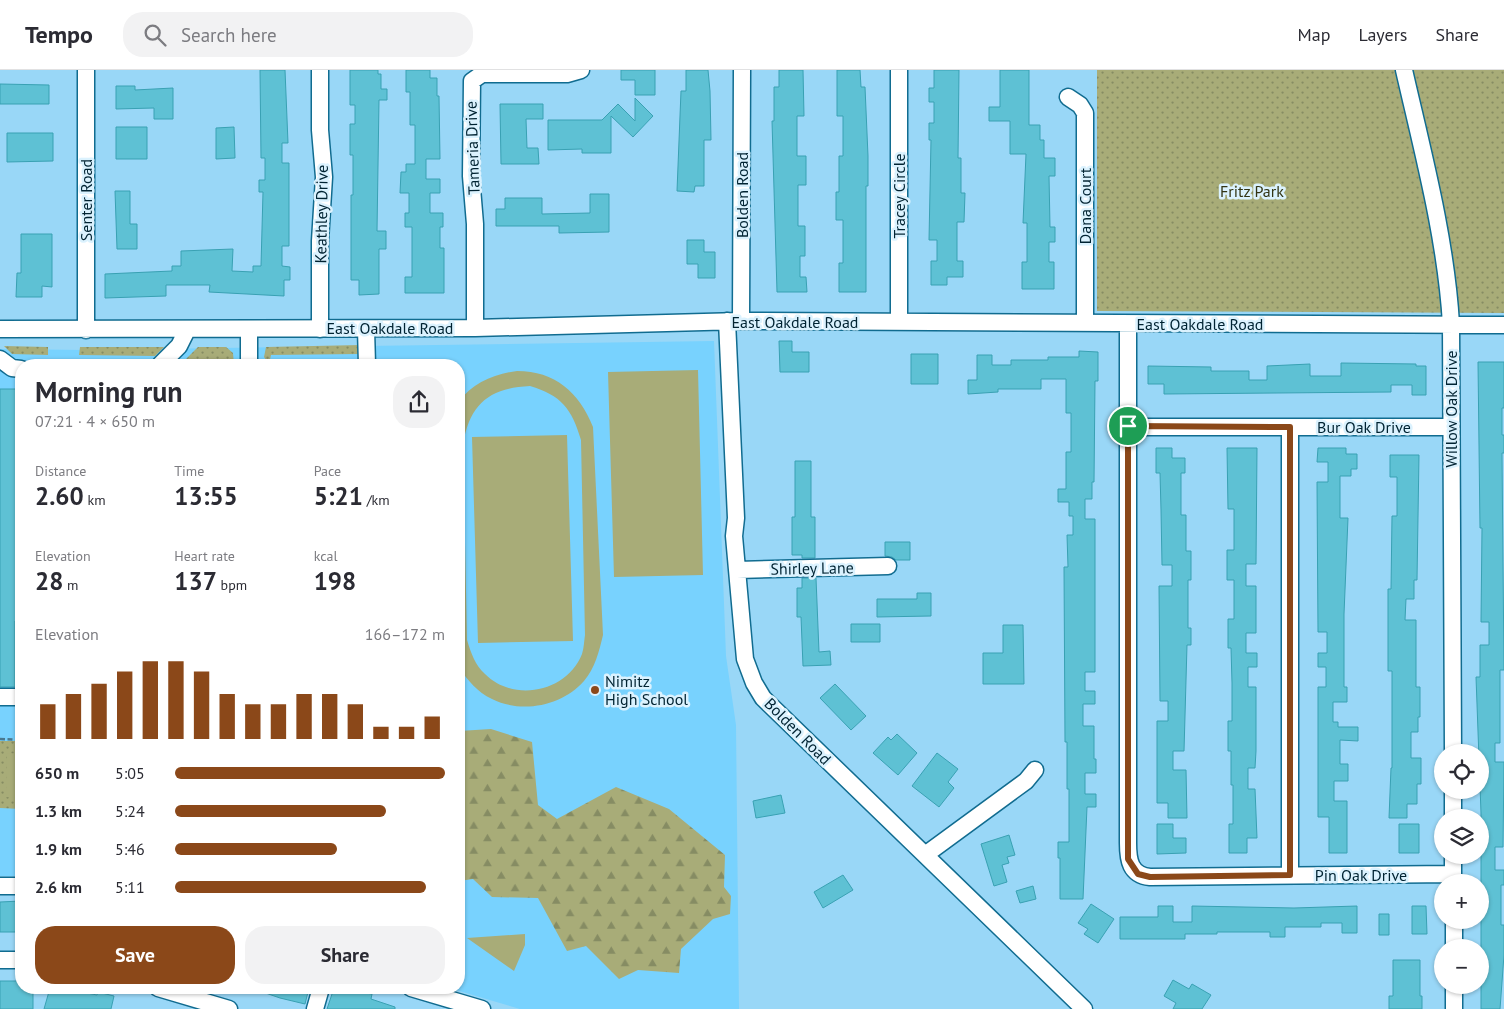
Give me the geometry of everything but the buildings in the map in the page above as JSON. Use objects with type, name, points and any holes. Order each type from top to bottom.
[{"type":"street","name":"Senter Road","points":[[86,70],[86,330]]},
{"type":"street","name":"Keathley Drive","points":[[320,70],[320,130],[324,177],[320,242],[320,329]]},
{"type":"street","name":"Tameria Drive","points":[[475,328],[476,224],[471,167],[472,81],[482,74],[567,74],[581,70]]},
{"type":"street","name":"Bolden Road","points":[[742,70],[734,321],[736,570],[745,658],[754,683],[763,698],[1084,1009]]},
{"type":"street","name":"Tracey Circle","points":[[899,70],[899,322]]},
{"type":"street","name":"Willow Oak Drive","points":[[1404,70],[1439,234],[1448,290],[1451,324],[1453,744]]},
{"type":"street","name":"Dana Court","points":[[1068,97],[1080,105],[1085,113],[1086,323]]},
{"type":"street","name":"East Oakdale Road","points":[[0,329],[475,328],[734,321],[1504,325]]},
{"type":"street","points":[[1128,324],[1128,426]]},
{"type":"street","points":[[366,328],[367,359]]},
{"type":"street","points":[[249,329],[249,359]]},
{"type":"street","points":[[166,359],[179,346],[187,330]]},
{"type":"street","points":[[0,359],[12,368],[15,368]]},
{"type":"street","name":"Bur Oak Drive","points":[[1128,426],[1451,427]]},
{"type":"street","name":"Pin Oak Drive","points":[[1128,426],[1128,859],[1138,874],[1150,877],[1290,875],[1434,878]]},
{"type":"street","points":[[1290,427],[1290,875]]},
{"type":"street","name":"Shirley Lane","points":[[736,570],[888,566]]},
{"type":"street","points":[[0,697],[15,697]]},
{"type":"street","points":[[925,855],[1026,781],[1035,770]]},
{"type":"street","points":[[0,886],[15,886]]},
{"type":"street","points":[[0,960],[15,960]]},
{"type":"street","points":[[178,994],[229,1009]]},
{"type":"street","points":[[315,1009],[319,994]]},
{"type":"street","points":[[431,994],[482,1009]]},
{"type":"street","points":[[1454,994],[1454,1009]]},
{"type":"path","points":[[0,739],[15,740]]},
{"type":"shaded area","name":"Nimitz High School","points":[[714,341],[726,656],[736,725],[739,1009],[520,1009],[465,993],[465,359],[15,359],[15,876],[0,876],[0,349],[85,350]]},
{"type":"green space","name":"Fritz Park","points":[[1097,70],[1504,70],[1504,313],[1097,311]]},
{"type":"green space","points":[[361,345],[361,354],[271,355],[270,359],[265,359],[264,357],[266,347]]},
{"type":"green space","points":[[4,346],[48,347],[48,355],[12,354]]},
{"type":"green space","points":[[80,347],[164,347],[155,356],[79,355]]},
{"type":"green space","points":[[198,347],[226,347],[233,353],[234,359],[186,359]]},
{"type":"green space","points":[[698,370],[703,575],[614,577],[608,372]]},
{"type":"green space","points":[[517,371],[531,372],[554,379],[581,403],[593,427],[603,635],[594,665],[584,681],[565,696],[541,705],[516,706],[504,704],[482,693],[465,675],[465,542],[467,640],[476,663],[485,674],[497,683],[510,688],[524,690],[539,689],[552,685],[565,677],[575,667],[582,654],[585,635],[581,440],[574,420],[564,405],[550,394],[530,386],[503,390],[484,401],[476,409],[465,435],[465,394],[484,380]]},
{"type":"green space","points":[[567,435],[573,641],[478,643],[472,437]]},
{"type":"green space","points":[[491,729],[532,742],[538,805],[557,819],[616,787],[669,809],[725,855],[724,887],[731,896],[730,914],[713,919],[681,949],[679,973],[638,970],[619,979],[586,946],[567,951],[538,898],[492,897],[473,879],[465,880],[465,731]]},
{"type":"green space","points":[[0,741],[15,741],[15,809],[0,808]]},
{"type":"green space","points":[[7,753],[15,754],[15,798],[6,797]]},
{"type":"green space","points":[[525,934],[525,945],[514,971],[467,938]]},
{"type":"place","name":"Nimitz High School","points":[[595,690]]},
{"type":"route","points":[[1128,426],[1290,427],[1290,875],[1150,877],[1138,874],[1128,859],[1128,426]]}]
